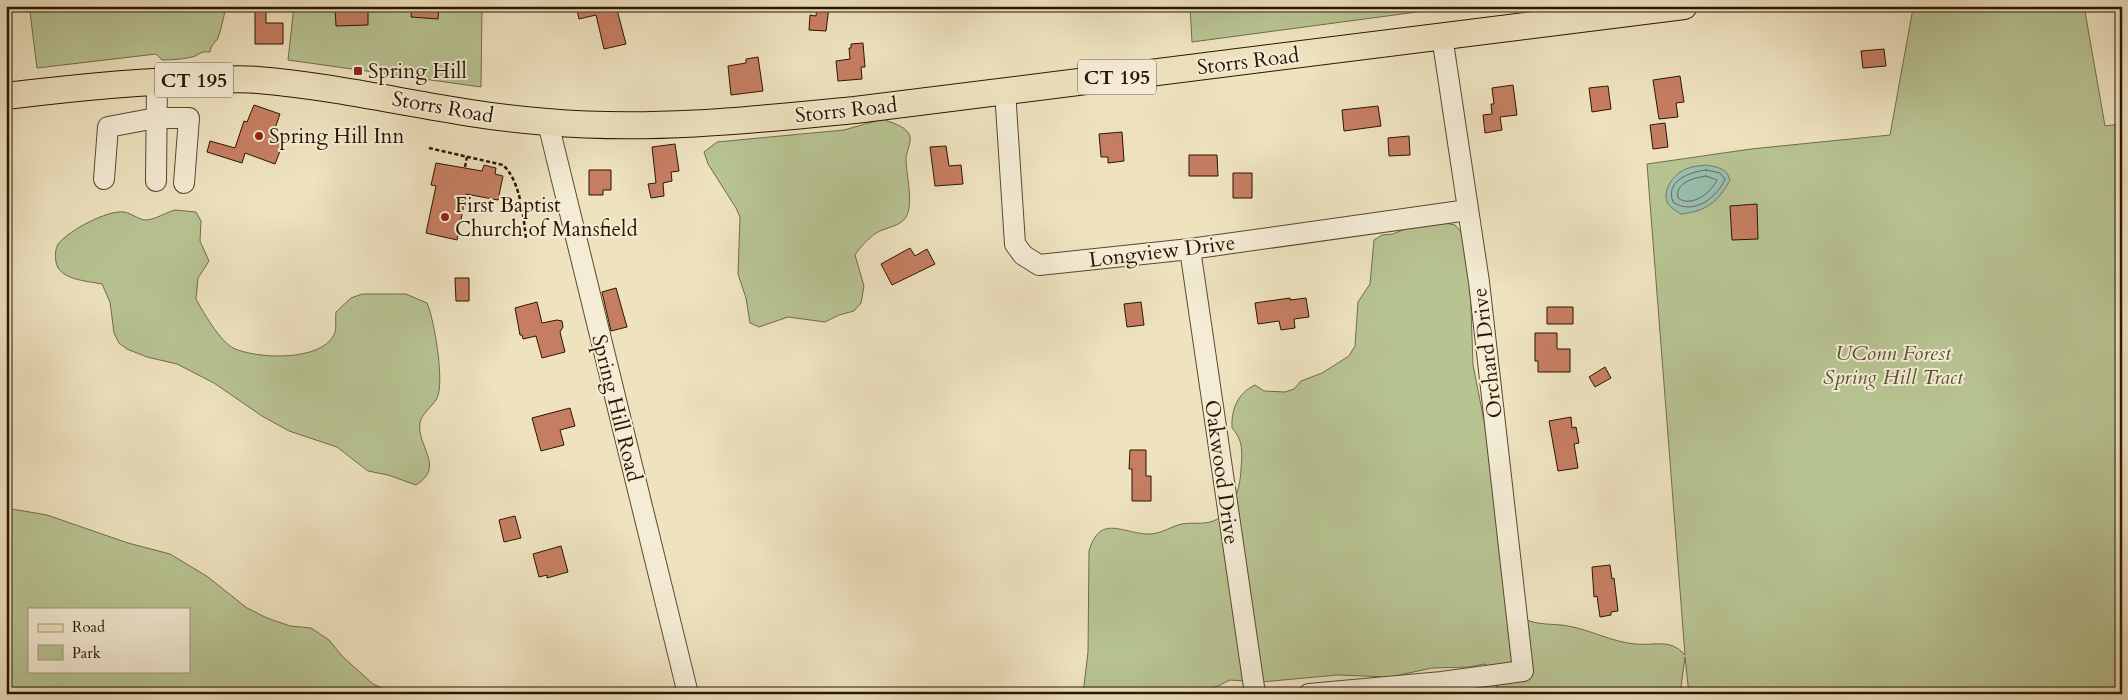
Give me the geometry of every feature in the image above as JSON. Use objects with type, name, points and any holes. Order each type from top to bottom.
[{"type":"main road","name":"Storrs Road","points":[[6,96],[95,85],[157,81],[256,79],[324,86],[477,114],[548,122],[645,125],[731,122],[855,110],[1684,6]]},
{"type":"street","name":"Orchard Drive","points":[[1309,694],[1442,682],[1523,671],[1479,282],[1442,36]]},
{"type":"street","points":[[156,180],[157,81]]},
{"type":"street","name":"Longview Drive","points":[[1005,91],[1015,244],[1023,255],[1039,264],[1190,249],[1468,210]]},
{"type":"street","points":[[104,180],[108,127],[156,118],[190,118],[184,183]]},
{"type":"street","name":"Spring Hill Road","points":[[548,122],[688,694]]},
{"type":"street","name":"Oakwood Drive","points":[[1190,249],[1254,694]]},
{"type":"path","points":[[429,148],[503,165],[509,170],[523,213],[526,240]]},
{"type":"path","points":[[465,167],[467,157]]},
{"type":"green space","points":[[19,6],[227,6],[218,38],[210,52],[179,59],[162,60],[156,54],[37,68],[30,12],[19,11]]},
{"type":"green space","points":[[294,6],[482,6],[481,87],[288,60]]},
{"type":"green space","points":[[1190,6],[1462,6],[1192,42]]},
{"type":"green space","name":"UConn Forest Spring Hill Tract","points":[[2084,6],[2105,126],[2122,124],[2122,694],[1689,694],[1685,657],[1681,687],[1678,694],[1498,694],[1493,668],[1484,664],[1469,667],[1432,668],[1390,677],[1338,675],[1261,682],[1230,680],[1202,694],[1083,694],[1088,652],[1089,551],[1099,532],[1113,528],[1154,534],[1182,524],[1213,521],[1226,513],[1237,493],[1240,477],[1241,448],[1239,438],[1232,428],[1232,421],[1234,408],[1240,397],[1255,385],[1264,391],[1285,392],[1294,389],[1301,381],[1322,373],[1349,356],[1355,346],[1358,302],[1370,284],[1374,240],[1382,235],[1393,234],[1412,226],[1445,223],[1455,225],[1462,233],[1469,252],[1473,365],[1523,618],[1528,621],[1577,628],[1626,643],[1674,646],[1685,655],[1647,164],[1751,149],[1890,135],[1913,8]]},
{"type":"green space","points":[[883,119],[904,128],[910,137],[906,159],[909,205],[906,217],[903,220],[897,225],[876,233],[855,255],[864,286],[861,303],[854,311],[839,315],[825,322],[788,317],[759,327],[750,323],[746,298],[738,274],[740,217],[708,164],[704,152],[717,142],[844,130]]},
{"type":"green space","points":[[175,210],[196,212],[201,221],[200,241],[209,261],[198,278],[196,299],[217,333],[233,348],[243,352],[287,356],[316,350],[327,344],[334,335],[336,312],[351,298],[362,294],[406,294],[427,303],[435,336],[440,379],[437,398],[420,423],[420,431],[429,463],[429,471],[425,478],[416,485],[388,475],[368,471],[337,447],[289,431],[262,416],[214,383],[177,364],[147,357],[127,349],[119,343],[114,333],[110,302],[102,284],[74,279],[62,273],[56,262],[57,247],[71,232],[108,214],[124,212],[146,220]]},
{"type":"green space","points":[[6,508],[47,515],[128,543],[170,554],[208,577],[247,608],[267,618],[290,626],[311,628],[329,640],[342,656],[373,684],[395,694],[6,694]]},
{"type":"water","points":[[1706,165],[1718,167],[1727,173],[1730,180],[1721,194],[1711,204],[1698,211],[1681,214],[1668,204],[1666,199],[1667,188],[1681,171]]},
{"type":"building","points":[[335,6],[368,6],[368,25],[336,26]]},
{"type":"building","points":[[412,6],[439,6],[438,19],[411,17]]},
{"type":"building","points":[[576,6],[616,6],[626,44],[604,49],[596,15],[579,19]]},
{"type":"building","points":[[817,6],[829,7],[826,31],[809,30],[810,15],[816,16]]},
{"type":"building","points":[[255,7],[266,7],[266,23],[283,23],[283,44],[255,44]]},
{"type":"building","points":[[863,43],[865,67],[861,67],[862,79],[838,81],[836,61],[850,59],[849,48],[851,48],[851,44]]},
{"type":"building","points":[[1884,49],[1886,66],[1863,68],[1861,51]]},
{"type":"building","points":[[758,57],[763,91],[731,95],[728,66],[746,63],[746,59]]},
{"type":"building","points":[[1680,76],[1684,102],[1676,103],[1678,117],[1659,119],[1653,80]]},
{"type":"building","points":[[1513,85],[1517,115],[1500,117],[1502,130],[1485,133],[1483,115],[1492,114],[1491,104],[1494,104],[1492,88]]},
{"type":"building","points":[[1608,86],[1611,109],[1592,112],[1589,88]]},
{"type":"building","name":"Spring Hill Inn","points":[[254,105],[280,114],[273,134],[285,138],[275,164],[245,153],[242,163],[207,152],[210,141],[235,148],[244,121],[247,122]]},
{"type":"building","points":[[1378,106],[1381,126],[1344,131],[1342,110]]},
{"type":"building","points":[[1665,123],[1668,147],[1653,149],[1650,125]]},
{"type":"building","points":[[1122,132],[1124,161],[1108,163],[1108,157],[1101,157],[1099,134]]},
{"type":"building","points":[[1409,136],[1410,155],[1389,156],[1388,138]]},
{"type":"building","points":[[675,144],[679,171],[671,172],[672,181],[663,183],[664,196],[651,198],[648,184],[656,183],[652,147]]},
{"type":"building","points":[[946,146],[949,166],[961,165],[963,184],[935,186],[930,147]]},
{"type":"building","points":[[1189,155],[1217,155],[1218,176],[1189,176]]},
{"type":"building","name":"First Baptist Church of Mansfield","points":[[436,163],[482,171],[484,165],[496,168],[495,174],[503,176],[498,200],[466,194],[457,240],[426,233],[436,186],[431,185]]},
{"type":"building","points":[[589,170],[611,170],[611,190],[603,190],[603,195],[589,195]]},
{"type":"building","points":[[1233,173],[1252,173],[1252,198],[1233,198]]},
{"type":"building","points":[[1757,204],[1758,239],[1732,240],[1730,206]]},
{"type":"building","points":[[910,248],[915,256],[927,249],[935,264],[892,285],[881,264]]},
{"type":"building","points":[[455,278],[469,278],[469,301],[456,301]]},
{"type":"building","points":[[616,288],[627,327],[611,331],[602,292]]},
{"type":"building","points":[[1290,298],[1290,300],[1306,298],[1309,317],[1294,319],[1295,328],[1281,330],[1279,321],[1258,324],[1255,303]]},
{"type":"building","points":[[537,302],[542,323],[562,321],[563,327],[560,332],[565,352],[542,358],[536,336],[523,339],[522,335],[520,335],[515,308]]},
{"type":"building","points":[[1141,302],[1144,325],[1127,327],[1124,304]]},
{"type":"building","points":[[1547,307],[1573,307],[1573,324],[1547,324]]},
{"type":"building","points":[[1535,333],[1557,333],[1557,349],[1570,349],[1570,372],[1538,372],[1538,361],[1535,361]]},
{"type":"building","points":[[1605,367],[1611,378],[1595,387],[1589,377]]},
{"type":"building","points":[[570,408],[575,426],[560,430],[564,445],[541,451],[532,418]]},
{"type":"building","points":[[1571,417],[1572,428],[1576,427],[1579,443],[1574,444],[1578,468],[1558,471],[1549,421]]},
{"type":"building","points":[[1130,450],[1146,450],[1146,476],[1151,476],[1151,501],[1132,501],[1132,469],[1129,469]]},
{"type":"building","points":[[515,516],[521,538],[504,542],[499,520]]},
{"type":"building","points":[[561,546],[568,572],[547,578],[547,575],[539,577],[533,554]]},
{"type":"building","points":[[1610,565],[1612,579],[1614,578],[1618,611],[1611,612],[1611,615],[1600,617],[1597,596],[1594,597],[1592,567]]},
{"type":"place","name":"Spring Hill","points":[[358,71]]},
{"type":"place","name":"Spring Hill Inn","points":[[259,136]]},
{"type":"place","name":"First Baptist Church of Mansfield","points":[[445,217]]}]
